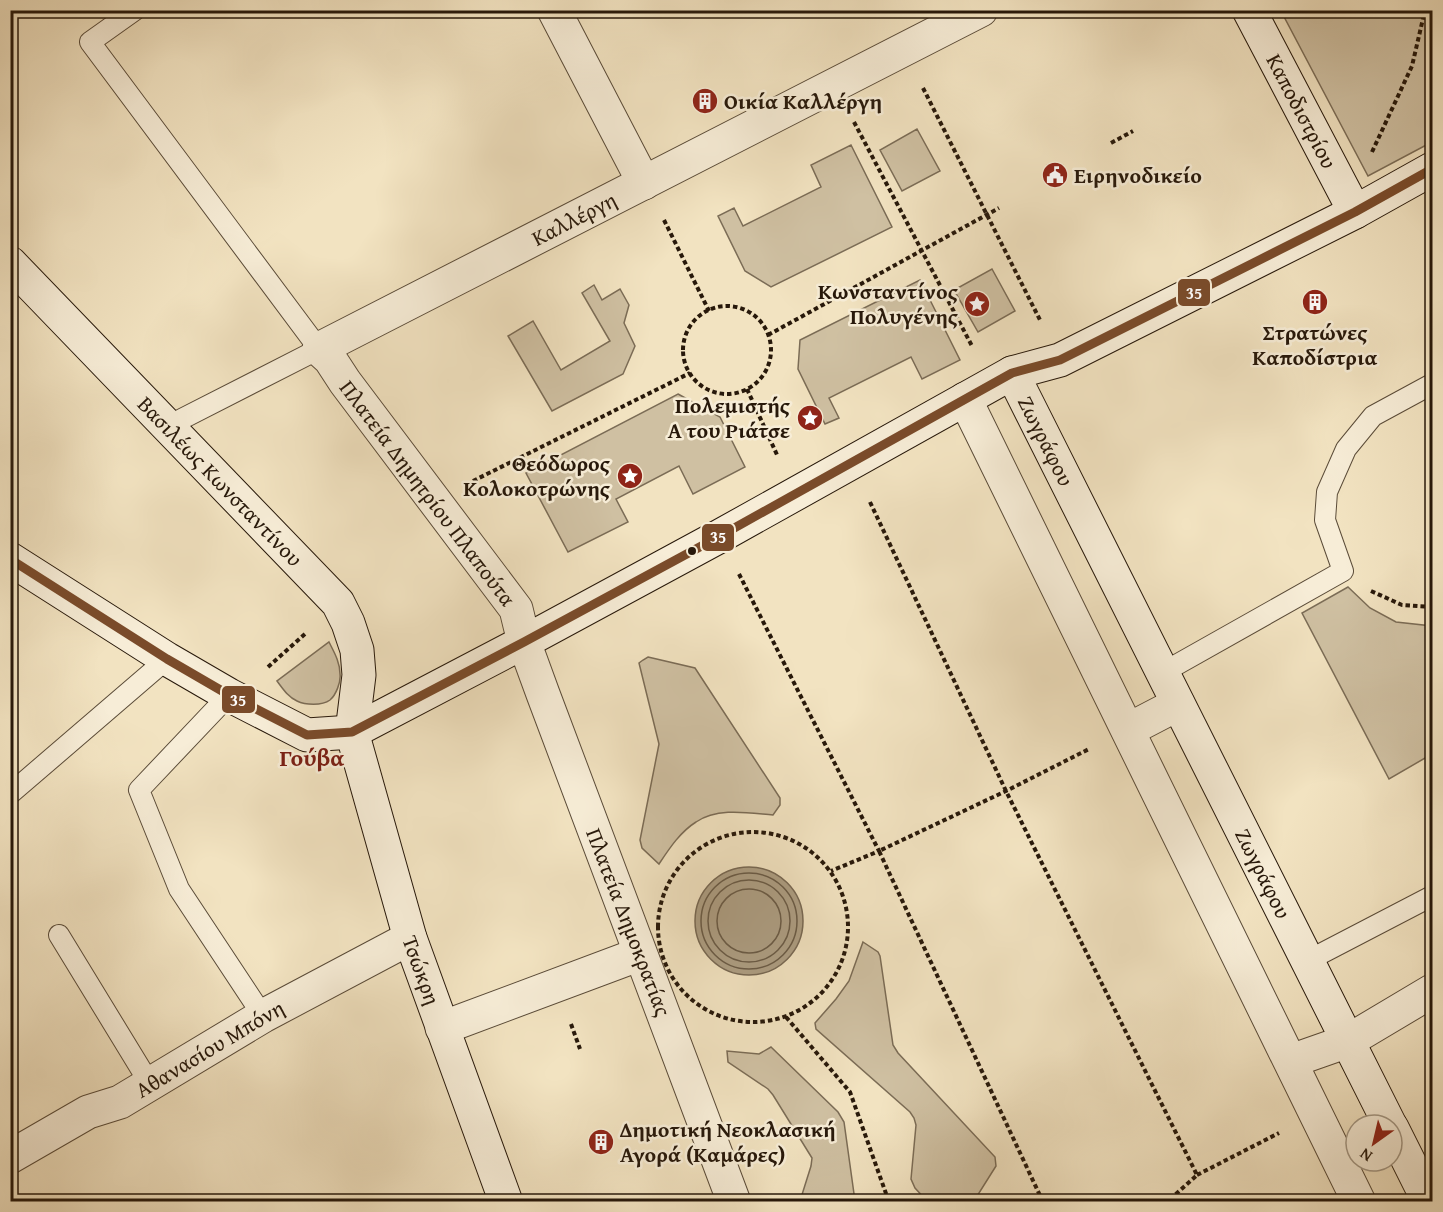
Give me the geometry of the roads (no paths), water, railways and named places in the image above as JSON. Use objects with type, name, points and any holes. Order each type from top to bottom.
[{"type":"street","points":[[554,10],[644,183]]},
{"type":"street","name":"Καλλέργη","points":[[320,349],[981,10]]},
{"type":"street","name":"Καποδιστρίου","points":[[1249,10],[1352,206]]},
{"type":"street","points":[[10,560],[167,659],[229,695],[307,735],[352,732],[720,536],[989,386],[1060,360],[1352,206],[1432,169]]},
{"type":"street","name":"Βασιλέως Κωνσταντίνου","points":[[10,263],[338,603],[357,650],[359,675],[352,732]]},
{"type":"street","name":"Πλατεία Δημητρίου Πλαπούτα","points":[[320,349],[330,359],[516,609],[524,642]]},
{"type":"street","points":[[989,386],[1128,730],[1359,1202]]},
{"type":"street","name":"Ζωγράφου","points":[[989,386],[1162,673],[1384,1113]]},
{"type":"street","name":"Πλατεία Δημοκρατίας","points":[[524,642],[734,1202]]},
{"type":"street","points":[[1128,730],[1178,704]]},
{"type":"street","name":"Τσώκρη","points":[[352,732],[410,938],[506,1202]]},
{"type":"street","name":"Αθανασίου Μπόνη","points":[[10,1157],[88,1112],[120,1102],[263,1016],[410,938]]},
{"type":"street","points":[[442,1028],[640,954]]},
{"type":"street","points":[[1291,1061],[1348,1041],[1432,991]]},
{"type":"street","name":"Ζωγράφου","points":[[1404,1152],[1429,1202]]},
{"type":"lane","points":[[135,10],[90,42],[320,349]]},
{"type":"lane","name":"Καλλέργη","points":[[168,426],[320,349]]},
{"type":"lane","points":[[1162,673],[1343,571],[1325,520],[1327,492],[1346,448],[1373,416],[1432,384]]},
{"type":"lane","points":[[10,794],[167,659]]},
{"type":"lane","points":[[229,695],[139,790],[178,889],[263,1016]]},
{"type":"lane","points":[[1308,961],[1432,896]]},
{"type":"lane","points":[[59,935],[150,1084]]},
{"type":"water","points":[[749,867],[770,871],[787,883],[799,900],[803,921],[799,942],[787,959],[770,971],[749,975],[728,971],[711,959],[699,942],[695,921],[699,900],[711,883],[728,871]]},
{"type":"place","name":"Οικία Καλλέργη","points":[[705,101]]},
{"type":"place","name":"Ειρηνοδικείο","points":[[1055,175]]},
{"type":"place","name":"Στρατώνες Καποδίστρια","points":[[1315,302]]},
{"type":"place","name":"Κωνσταντίνος Πολυγένης","points":[[977,304]]},
{"type":"place","name":"Πολεμιστής Α του Ριάτσε","points":[[810,418]]},
{"type":"place","name":"Θεόδωρος Κολοκοτρώνης","points":[[630,476]]},
{"type":"place","name":"Δημοτική Νεοκλασική Αγορά (Καμάρες)","points":[[601,1142]]},
{"type":"district","name":"Γούβα","points":[[312,757]]}]
